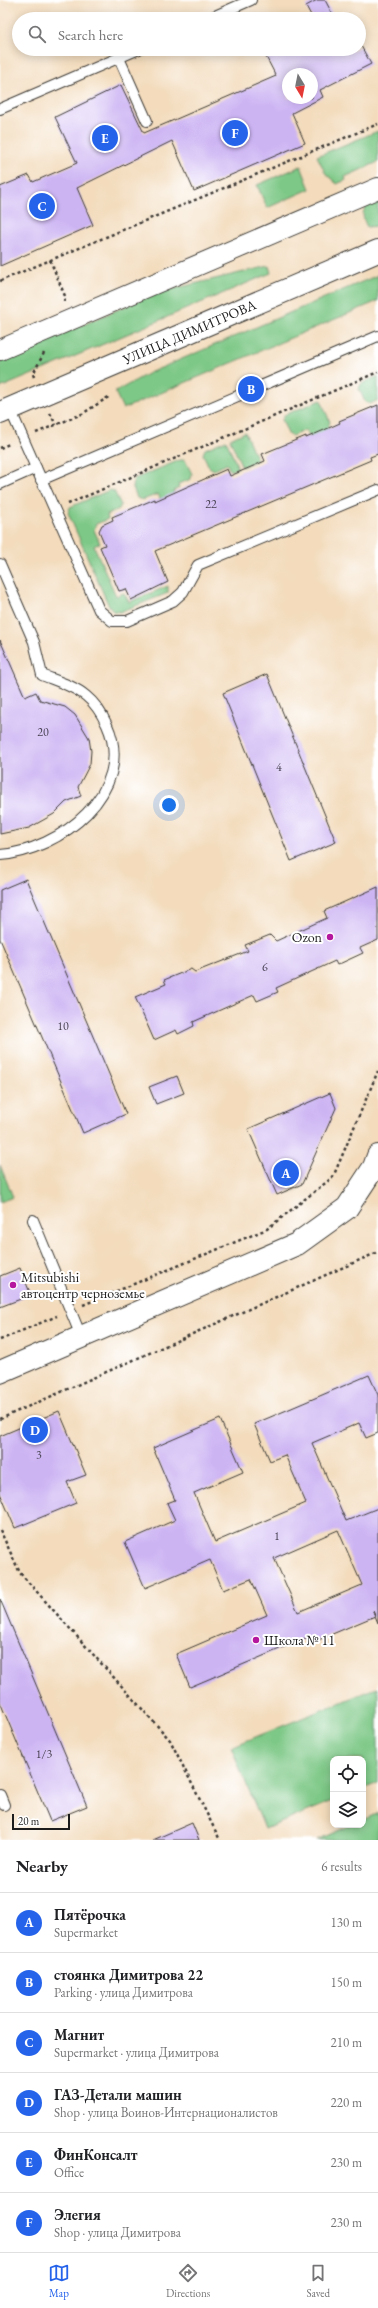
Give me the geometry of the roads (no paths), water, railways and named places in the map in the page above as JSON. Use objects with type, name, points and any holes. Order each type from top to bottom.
[{"type":"street","points":[[0,350],[378,188]]},
{"type":"street","name":"УЛИЦА ДИМИТРОВА","points":[[5,411],[378,251]]},
{"type":"street","points":[[0,1372],[297,1244],[346,1208],[378,1156]]},
{"type":"lane","points":[[224,12],[251,0]]},
{"type":"lane","points":[[0,108],[123,56]]},
{"type":"lane","points":[[119,58],[147,121]]},
{"type":"lane","points":[[41,480],[378,336]]},
{"type":"lane","points":[[5,411],[23,439],[99,610],[112,621],[127,621],[173,601],[183,592],[198,565],[378,490]]},
{"type":"lane","points":[[0,484],[36,468]]},
{"type":"lane","points":[[0,564],[34,642],[42,676],[69,686],[86,696],[101,712],[110,731],[114,748],[111,771],[105,790],[92,809],[73,826],[52,840],[30,850],[0,855]]},
{"type":"lane","points":[[33,1220],[81,1336]]},
{"type":"place","name":"Элегия","points":[[235,133]]},
{"type":"place","name":"ФинКонсалт","points":[[105,138]]},
{"type":"place","name":"Магнит","points":[[42,206]]},
{"type":"place","name":"стоянка Димитрова 22","points":[[251,389]]},
{"type":"place","name":"Ozon","points":[[330,937]]},
{"type":"place","name":"Пятёрочка","points":[[286,1173]]},
{"type":"place","name":"Mitsubishi автоцентр черноземье","points":[[13,1285]]},
{"type":"place","name":"ГАЗ-Детали машин","points":[[35,1430]]},
{"type":"place","name":"Школа № 11","points":[[256,1640]]}]
